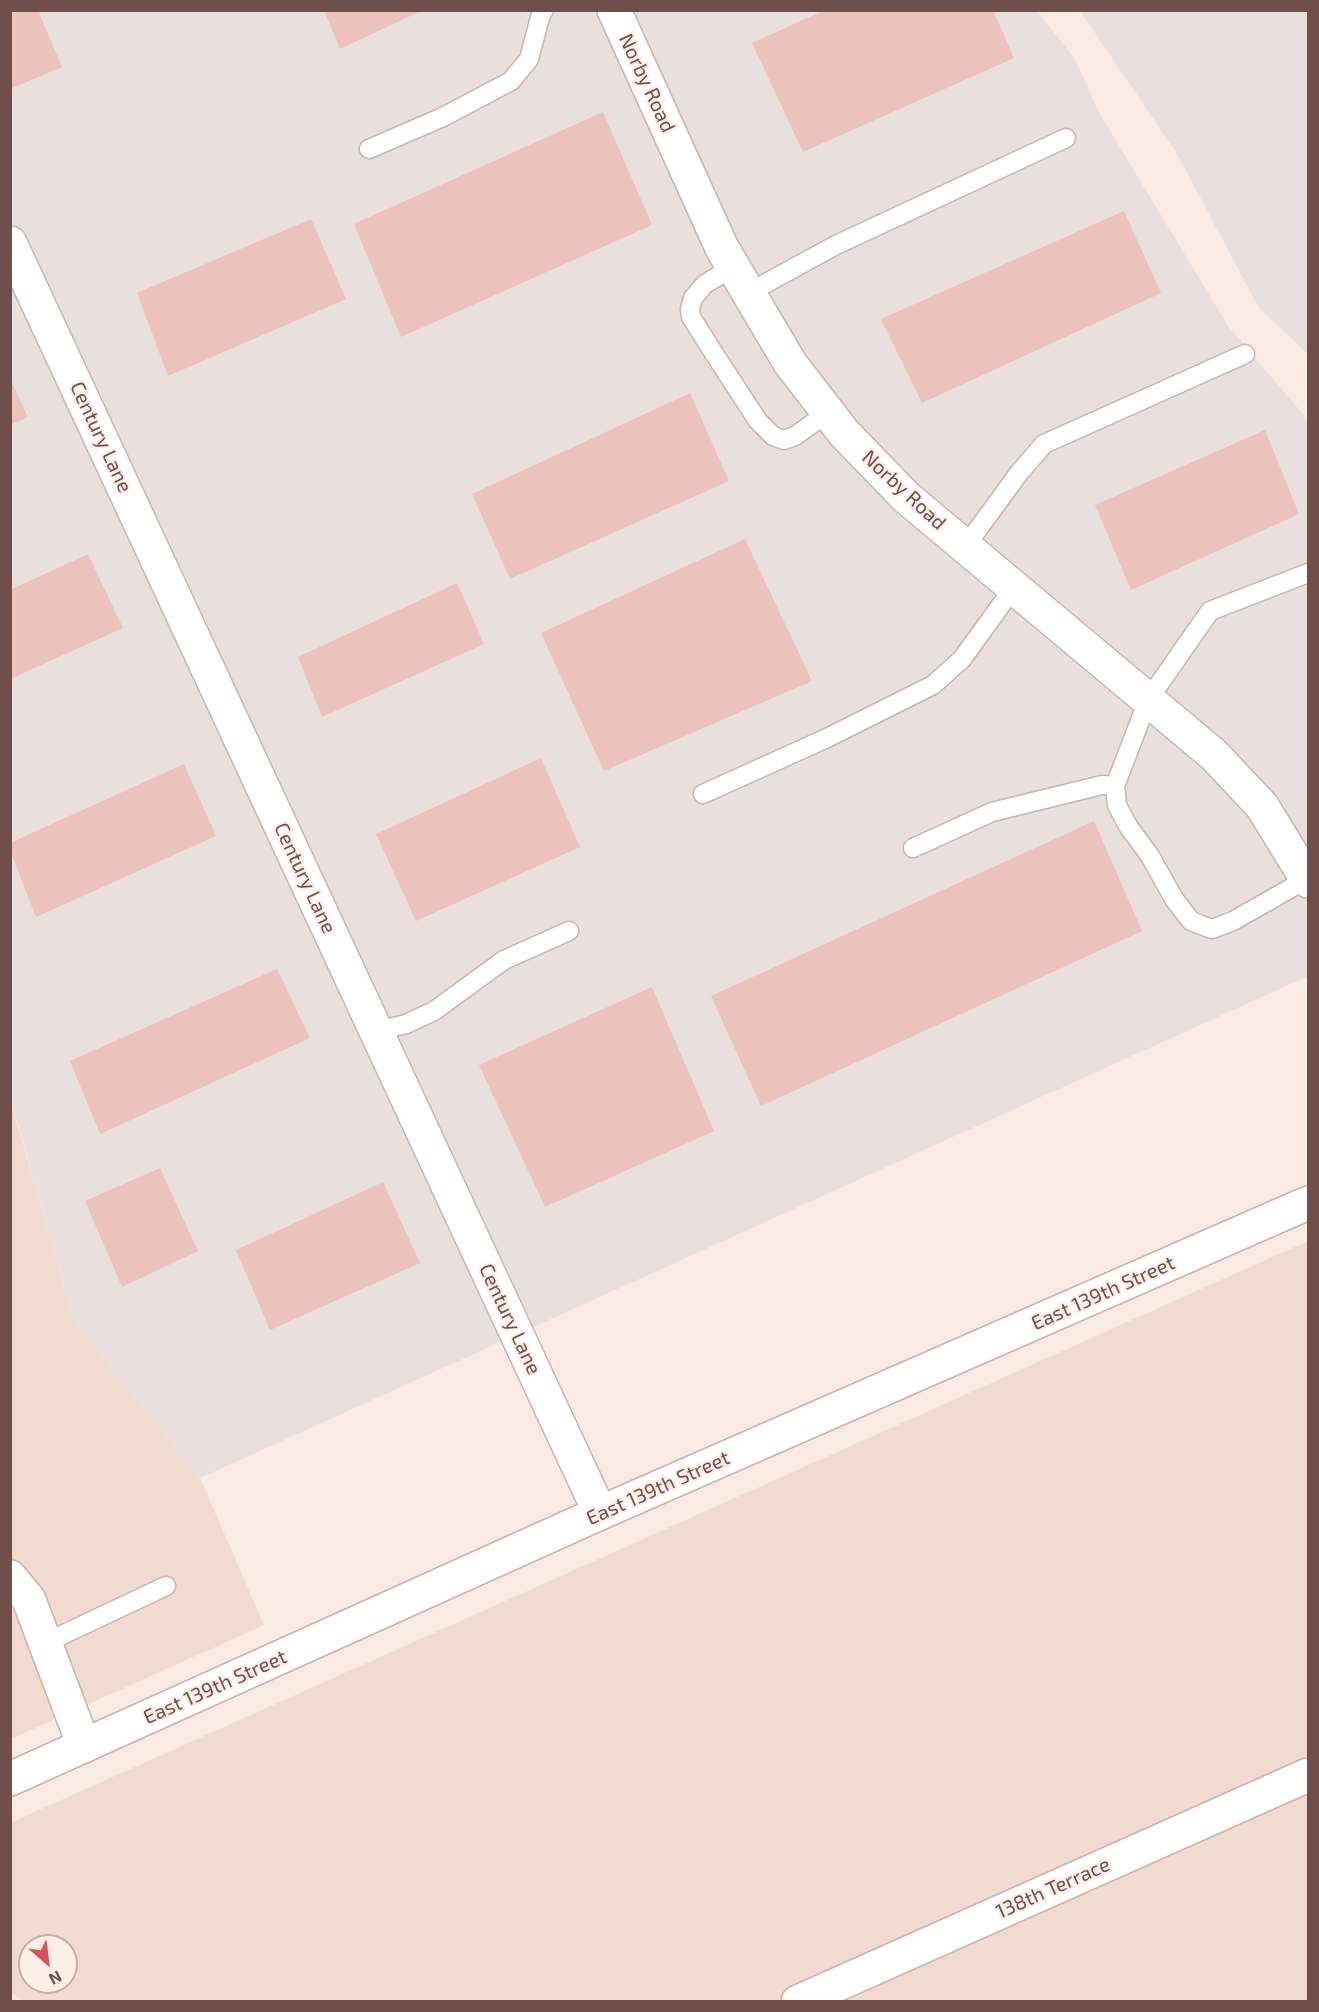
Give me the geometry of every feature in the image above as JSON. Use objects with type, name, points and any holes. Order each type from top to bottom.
[{"type":"street","name":"Norby Road","points":[[614,10],[722,248],[790,363],[844,433],[906,497],[1214,756],[1262,806],[1308,880]]},
{"type":"street","name":"Century Lane","points":[[10,243],[600,1513]]},
{"type":"street","name":"East 139th Street","points":[[10,1779],[600,1513],[1308,1203]]},
{"type":"street","points":[[10,1577],[29,1600],[84,1746]]},
{"type":"street","name":"138th Terrace","points":[[798,2001],[1308,1775]]},
{"type":"lane","points":[[369,149],[443,117],[510,81],[529,59],[544,10]]},
{"type":"lane","points":[[824,407],[816,422],[795,436],[784,440],[773,436],[758,421],[691,317],[690,309],[693,298],[705,284],[741,280],[836,245],[1066,138]]},
{"type":"lane","points":[[965,547],[1019,473],[1044,444],[1245,354]]},
{"type":"lane","points":[[1308,573],[1210,611],[1148,700],[1115,786],[1117,805],[1128,826],[1191,921],[1212,929],[1233,921],[1308,880]]},
{"type":"lane","points":[[703,794],[827,738],[933,686],[962,659],[1014,587]]},
{"type":"lane","points":[[913,848],[992,812],[1102,785],[1115,786]]},
{"type":"lane","points":[[377,1032],[406,1024],[434,1011],[504,960],[569,931]]},
{"type":"lane","points":[[45,1642],[166,1586]]},
{"type":"shaded area","points":[[10,11],[1037,11],[1075,59],[1098,111],[1228,326],[1308,420],[1308,976],[200,1478],[74,1321],[11,1099]]},
{"type":"shaded area","points":[[1080,11],[1308,11],[1308,354],[1259,308],[1176,152]]},
{"type":"shaded area","points":[[10,1099],[74,1321],[200,1478],[264,1625],[11,1739]]},
{"type":"shaded area","points":[[1308,1241],[1308,2001],[23,2001],[11,1992],[10,1823]]},
{"type":"building","points":[[10,10],[38,10],[62,67],[10,89]]},
{"type":"building","points":[[324,10],[423,10],[340,49]]},
{"type":"building","points":[[825,10],[993,10],[1014,58],[803,152],[752,43]]},
{"type":"building","points":[[603,112],[652,225],[401,337],[354,224]]},
{"type":"building","points":[[1124,211],[1161,293],[922,403],[881,319]]},
{"type":"building","points":[[311,219],[346,299],[168,376],[137,293]]},
{"type":"building","points":[[10,379],[28,417],[10,425]]},
{"type":"building","points":[[690,393],[729,481],[510,579],[472,494]]},
{"type":"building","points":[[1265,430],[1299,514],[1131,590],[1095,505]]},
{"type":"building","points":[[745,539],[812,681],[604,771],[541,633]]},
{"type":"building","points":[[88,554],[123,628],[10,679],[10,590]]},
{"type":"building","points":[[457,583],[484,644],[322,717],[298,657]]},
{"type":"building","points":[[541,758],[580,847],[416,921],[376,834]]},
{"type":"building","points":[[184,764],[216,836],[36,917],[10,850],[10,843]]},
{"type":"building","points":[[1094,821],[1142,931],[761,1106],[711,996]]},
{"type":"building","points":[[277,969],[310,1038],[100,1134],[70,1061]]},
{"type":"building","points":[[652,987],[714,1131],[545,1207],[479,1065]]},
{"type":"building","points":[[160,1168],[198,1251],[122,1287],[85,1201]]},
{"type":"building","points":[[383,1182],[420,1263],[270,1330],[236,1250]]}]
